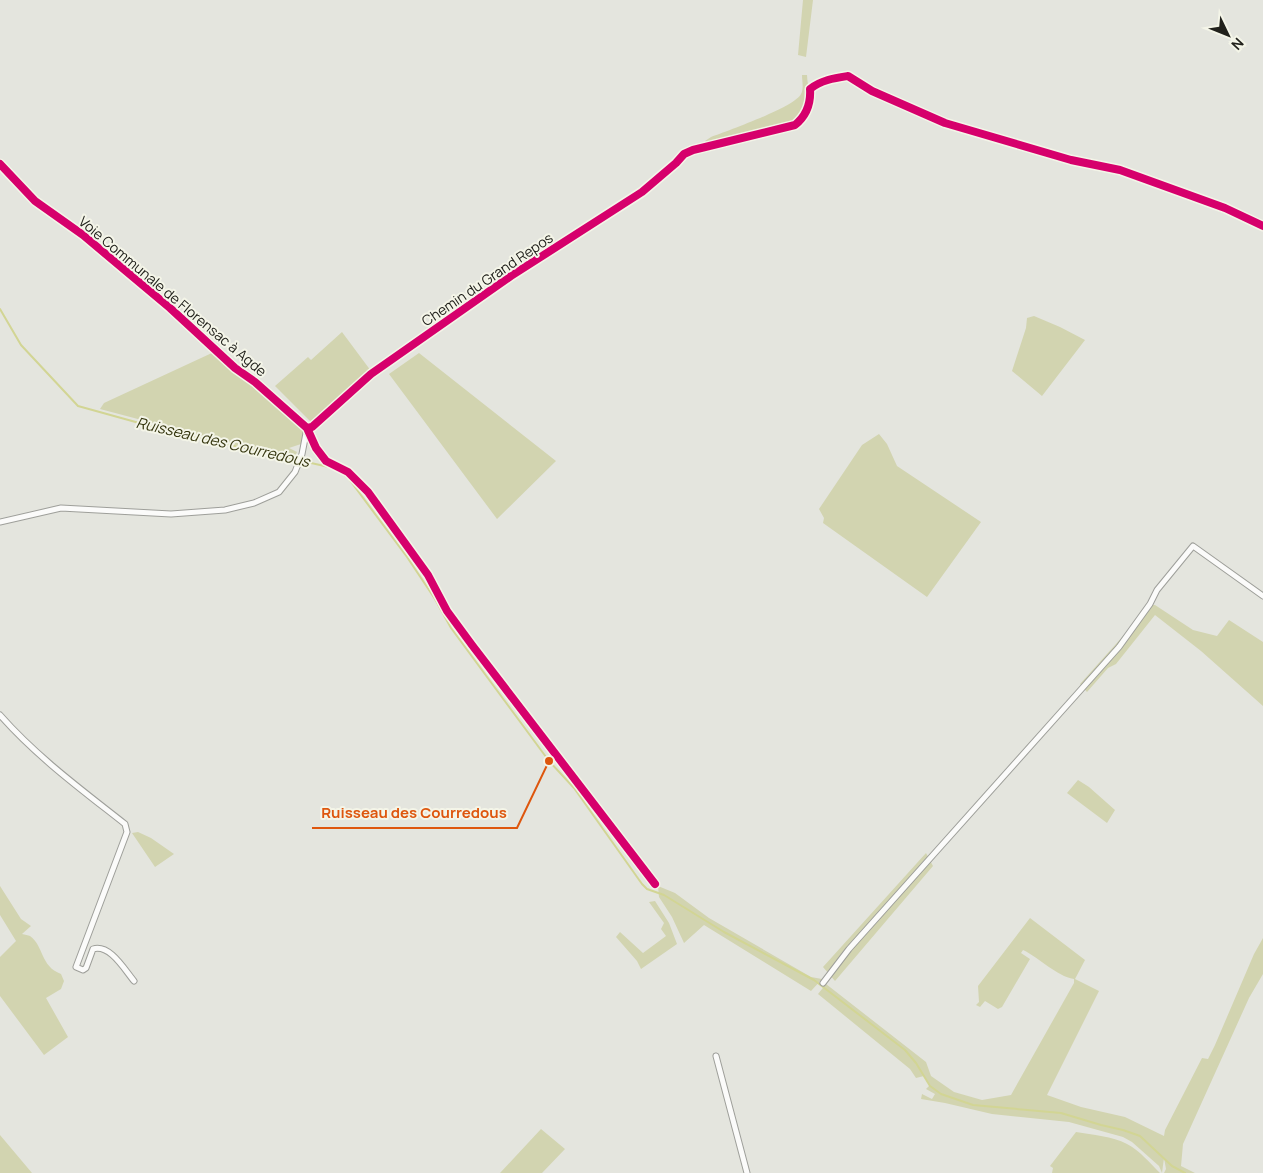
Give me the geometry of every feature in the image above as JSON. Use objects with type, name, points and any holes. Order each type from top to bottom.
[{"type":"street","name":"Chemin du Grand Repos","points":[[307,428],[312,427],[372,374],[511,276],[642,192],[662,176],[684,154],[693,150],[795,125],[806,112],[811,98],[810,89],[816,84],[834,78],[848,76],[872,91],[944,123],[1148,179],[1226,208],[1263,226]]},
{"type":"street","name":"Voie Communale de Florensac à Agde","points":[[0,164],[35,201],[90,241],[170,308],[234,368],[255,382],[307,428]]},
{"type":"street","points":[[0,522],[60,508],[171,514],[225,510],[254,503],[278,492],[296,472],[307,428]]},
{"type":"street","points":[[307,428],[316,448],[326,461],[348,472],[368,492],[428,575],[447,611],[655,884]]},
{"type":"street","points":[[823,983],[849,949],[1119,647],[1150,604],[1156,590],[1193,546],[1263,596]]},
{"type":"street","points":[[0,716],[50,765],[125,824],[127,832],[76,967],[83,970],[86,968],[93,949],[99,947],[105,949],[114,957],[134,981]]},
{"type":"street","points":[[716,1056],[747,1173]]},
{"type":"green space","points":[[803,0],[813,0],[806,57],[798,55]]},
{"type":"green space","points":[[802,75],[807,75],[809,99],[805,112],[797,120],[709,143],[705,141],[774,112],[796,99],[802,92]]},
{"type":"green space","points":[[1034,316],[1085,340],[1042,396],[1012,371],[1026,328],[1027,318]]},
{"type":"green space","points":[[342,332],[371,371],[311,422],[275,386],[308,357],[311,360]]},
{"type":"green space","points":[[214,352],[266,394],[305,430],[301,444],[289,448],[297,452],[293,460],[100,409],[104,403]]},
{"type":"green space","points":[[419,353],[556,461],[497,519],[389,374]]},
{"type":"green space","points":[[879,434],[887,444],[897,466],[981,522],[927,597],[823,523],[824,518],[819,509],[862,445]]},
{"type":"green space","points":[[1151,605],[1155,605],[1193,630],[1217,636],[1229,620],[1263,642],[1263,706],[1201,651],[1155,615],[1116,664],[1108,668],[1087,692],[1080,684]]},
{"type":"green space","points":[[1078,780],[1115,810],[1107,823],[1067,793]]},
{"type":"green space","points":[[138,832],[151,838],[174,854],[155,867],[132,833]]},
{"type":"green space","points":[[926,853],[933,866],[835,981],[823,967]]},
{"type":"green space","points":[[0,886],[21,919],[31,926],[22,934],[30,936],[34,940],[49,966],[61,974],[64,981],[61,989],[46,998],[68,1037],[44,1055],[0,996],[0,957],[16,941],[0,915]]},
{"type":"green space","points":[[658,886],[675,893],[709,918],[811,977],[822,979],[811,991],[704,925],[684,943],[672,917],[659,897]]},
{"type":"green space","points":[[655,901],[669,923],[677,944],[641,969],[637,961],[616,937],[620,932],[643,953],[666,936],[661,929],[664,923],[649,902]]},
{"type":"green space","points":[[1030,918],[1085,960],[1075,979],[1099,991],[1047,1095],[1081,1107],[1125,1117],[1164,1136],[1165,1130],[1202,1058],[1208,1059],[1215,1045],[1254,954],[1263,938],[1263,974],[1249,998],[1183,1144],[1181,1166],[1195,1173],[1164,1173],[1166,1169],[1164,1158],[1162,1173],[1159,1166],[1132,1142],[1123,1137],[1069,1122],[992,1114],[921,1099],[922,1094],[932,1099],[935,1094],[926,1089],[930,1085],[924,1076],[916,1078],[910,1069],[818,994],[826,984],[926,1062],[931,1076],[954,1092],[982,1100],[1011,1095],[1074,983],[1074,979],[1054,971],[1023,950],[1021,953],[1030,959],[1002,1007],[998,1009],[985,1001],[980,1007],[976,1005],[979,1002],[978,986]]},
{"type":"green space","points":[[541,1129],[565,1149],[542,1173],[500,1173]]},
{"type":"green space","points":[[1076,1132],[1109,1137],[1121,1141],[1141,1154],[1160,1173],[1052,1173],[1053,1168],[1050,1166]]},
{"type":"green space","points":[[0,1135],[32,1173],[0,1173]]},
{"type":"waterway","name":"Ruisseau des Courredous","points":[[0,309],[21,345],[78,406],[168,431],[329,467],[341,472],[349,479],[407,557],[435,599],[451,628],[549,761],[574,788],[647,889],[664,895],[724,932],[814,980],[905,1050],[916,1063],[930,1086],[941,1094],[973,1105],[1061,1113],[1123,1130],[1140,1136],[1172,1166],[1185,1173]]},
{"type":"cycle path","points":[[307,428],[312,427],[371,374],[511,276],[642,192],[684,154],[693,150],[795,125],[807,109],[810,89],[823,81],[848,76],[872,91],[945,123],[1071,160],[1120,170],[1225,208],[1263,226]]},
{"type":"cycle path","points":[[0,164],[35,201],[83,235],[170,308],[235,368],[255,382],[307,428],[316,448],[326,461],[348,472],[368,492],[428,575],[447,611],[655,884]]},
{"type":"place","name":"Ruisseau des Courredous","points":[[549,761]]}]
